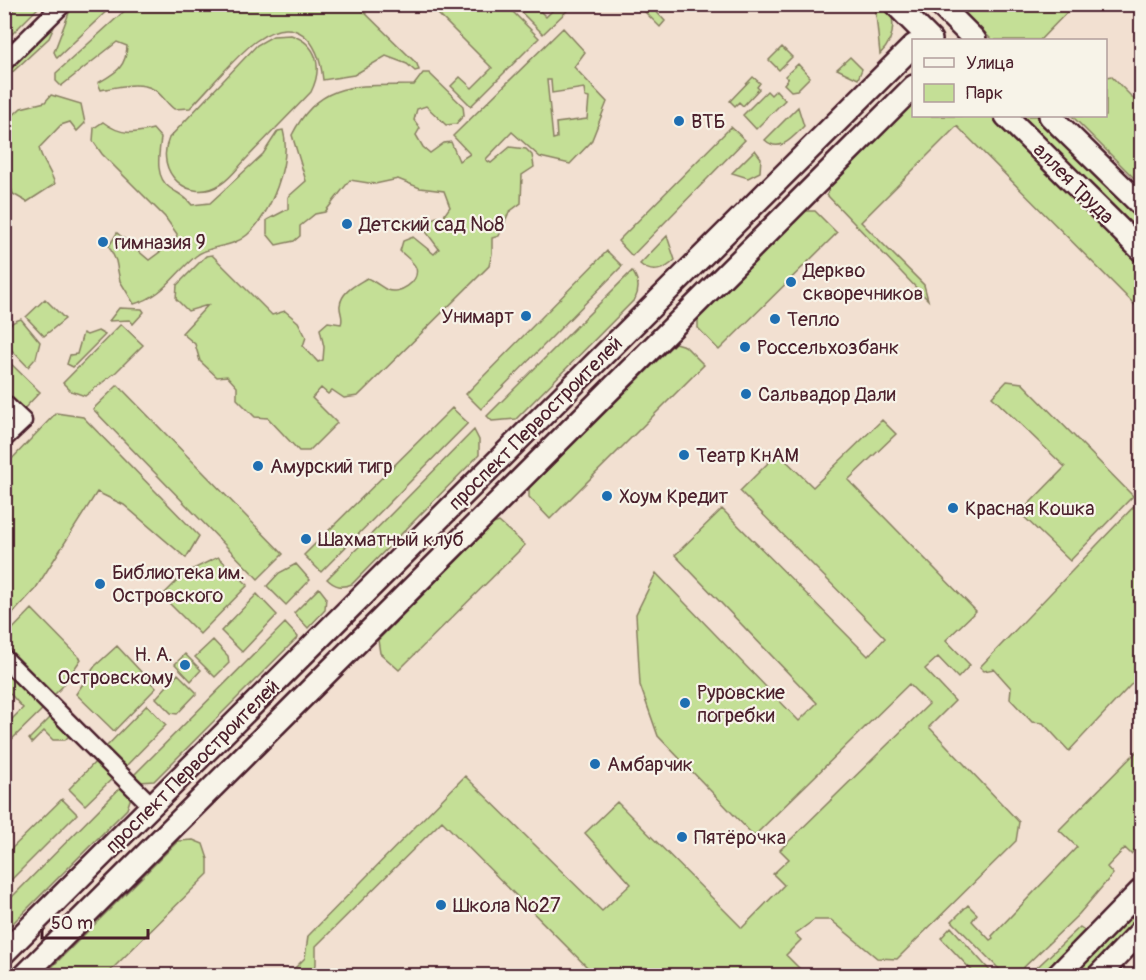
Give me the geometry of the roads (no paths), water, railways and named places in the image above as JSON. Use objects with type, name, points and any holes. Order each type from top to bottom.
[{"type":"main road","points":[[895,4],[921,39]]},
{"type":"main road","points":[[943,8],[967,38]]},
{"type":"main road","name":"проспект Первостроителей","points":[[923,39],[943,8]]},
{"type":"main road","name":"проспект Первостроителей","points":[[4,953],[912,50]]},
{"type":"main road","name":"проспект Первостроителей","points":[[24,975],[912,88]]},
{"type":"main road","name":"аллея Труда","points":[[1007,117],[1142,251]]},
{"type":"main road","name":"аллея Труда","points":[[1051,117],[1142,206]]},
{"type":"main road","points":[[789,170],[810,191]]},
{"type":"main road","points":[[656,303],[676,324]]},
{"type":"main road","points":[[507,451],[528,472]]},
{"type":"main road","points":[[333,625],[354,646]]},
{"type":"main road","points":[[152,806],[173,827]]},
{"type":"main road","points":[[1057,975],[1142,889]]},
{"type":"main road","points":[[1098,975],[1142,930]]},
{"type":"street","points":[[4,62],[63,4]]},
{"type":"street","points":[[4,403],[23,421],[4,440]]},
{"type":"street","points":[[4,658],[152,806]]},
{"type":"place","name":"ВТБ","points":[[679,121]]},
{"type":"place","name":"Детский сад №8","points":[[347,224]]},
{"type":"place","name":"гимназия 9","points":[[103,242]]},
{"type":"place","name":"Деркво скворечников","points":[[791,282]]},
{"type":"place","name":"Унимарт","points":[[526,316]]},
{"type":"place","name":"Тепло","points":[[775,319]]},
{"type":"place","name":"Россельхозбанк","points":[[745,347]]},
{"type":"place","name":"Сальвадор Дали","points":[[746,394]]},
{"type":"place","name":"Театр КнАМ","points":[[684,455]]},
{"type":"place","name":"Амурский тигр","points":[[258,466]]},
{"type":"place","name":"Хоум Кредит","points":[[607,496]]},
{"type":"place","name":"Красная Кошка","points":[[953,508]]},
{"type":"place","name":"Шахматный клуб","points":[[306,539]]},
{"type":"place","name":"Библиотека им. Островского","points":[[100,584]]},
{"type":"place","name":"Н. А. Островскому","points":[[185,665]]},
{"type":"place","name":"Руровские погребки","points":[[685,703]]},
{"type":"place","name":"Амбарчик","points":[[595,764]]},
{"type":"place","name":"Пятёрочка","points":[[682,837]]},
{"type":"place","name":"Школа №27","points":[[441,905]]}]
